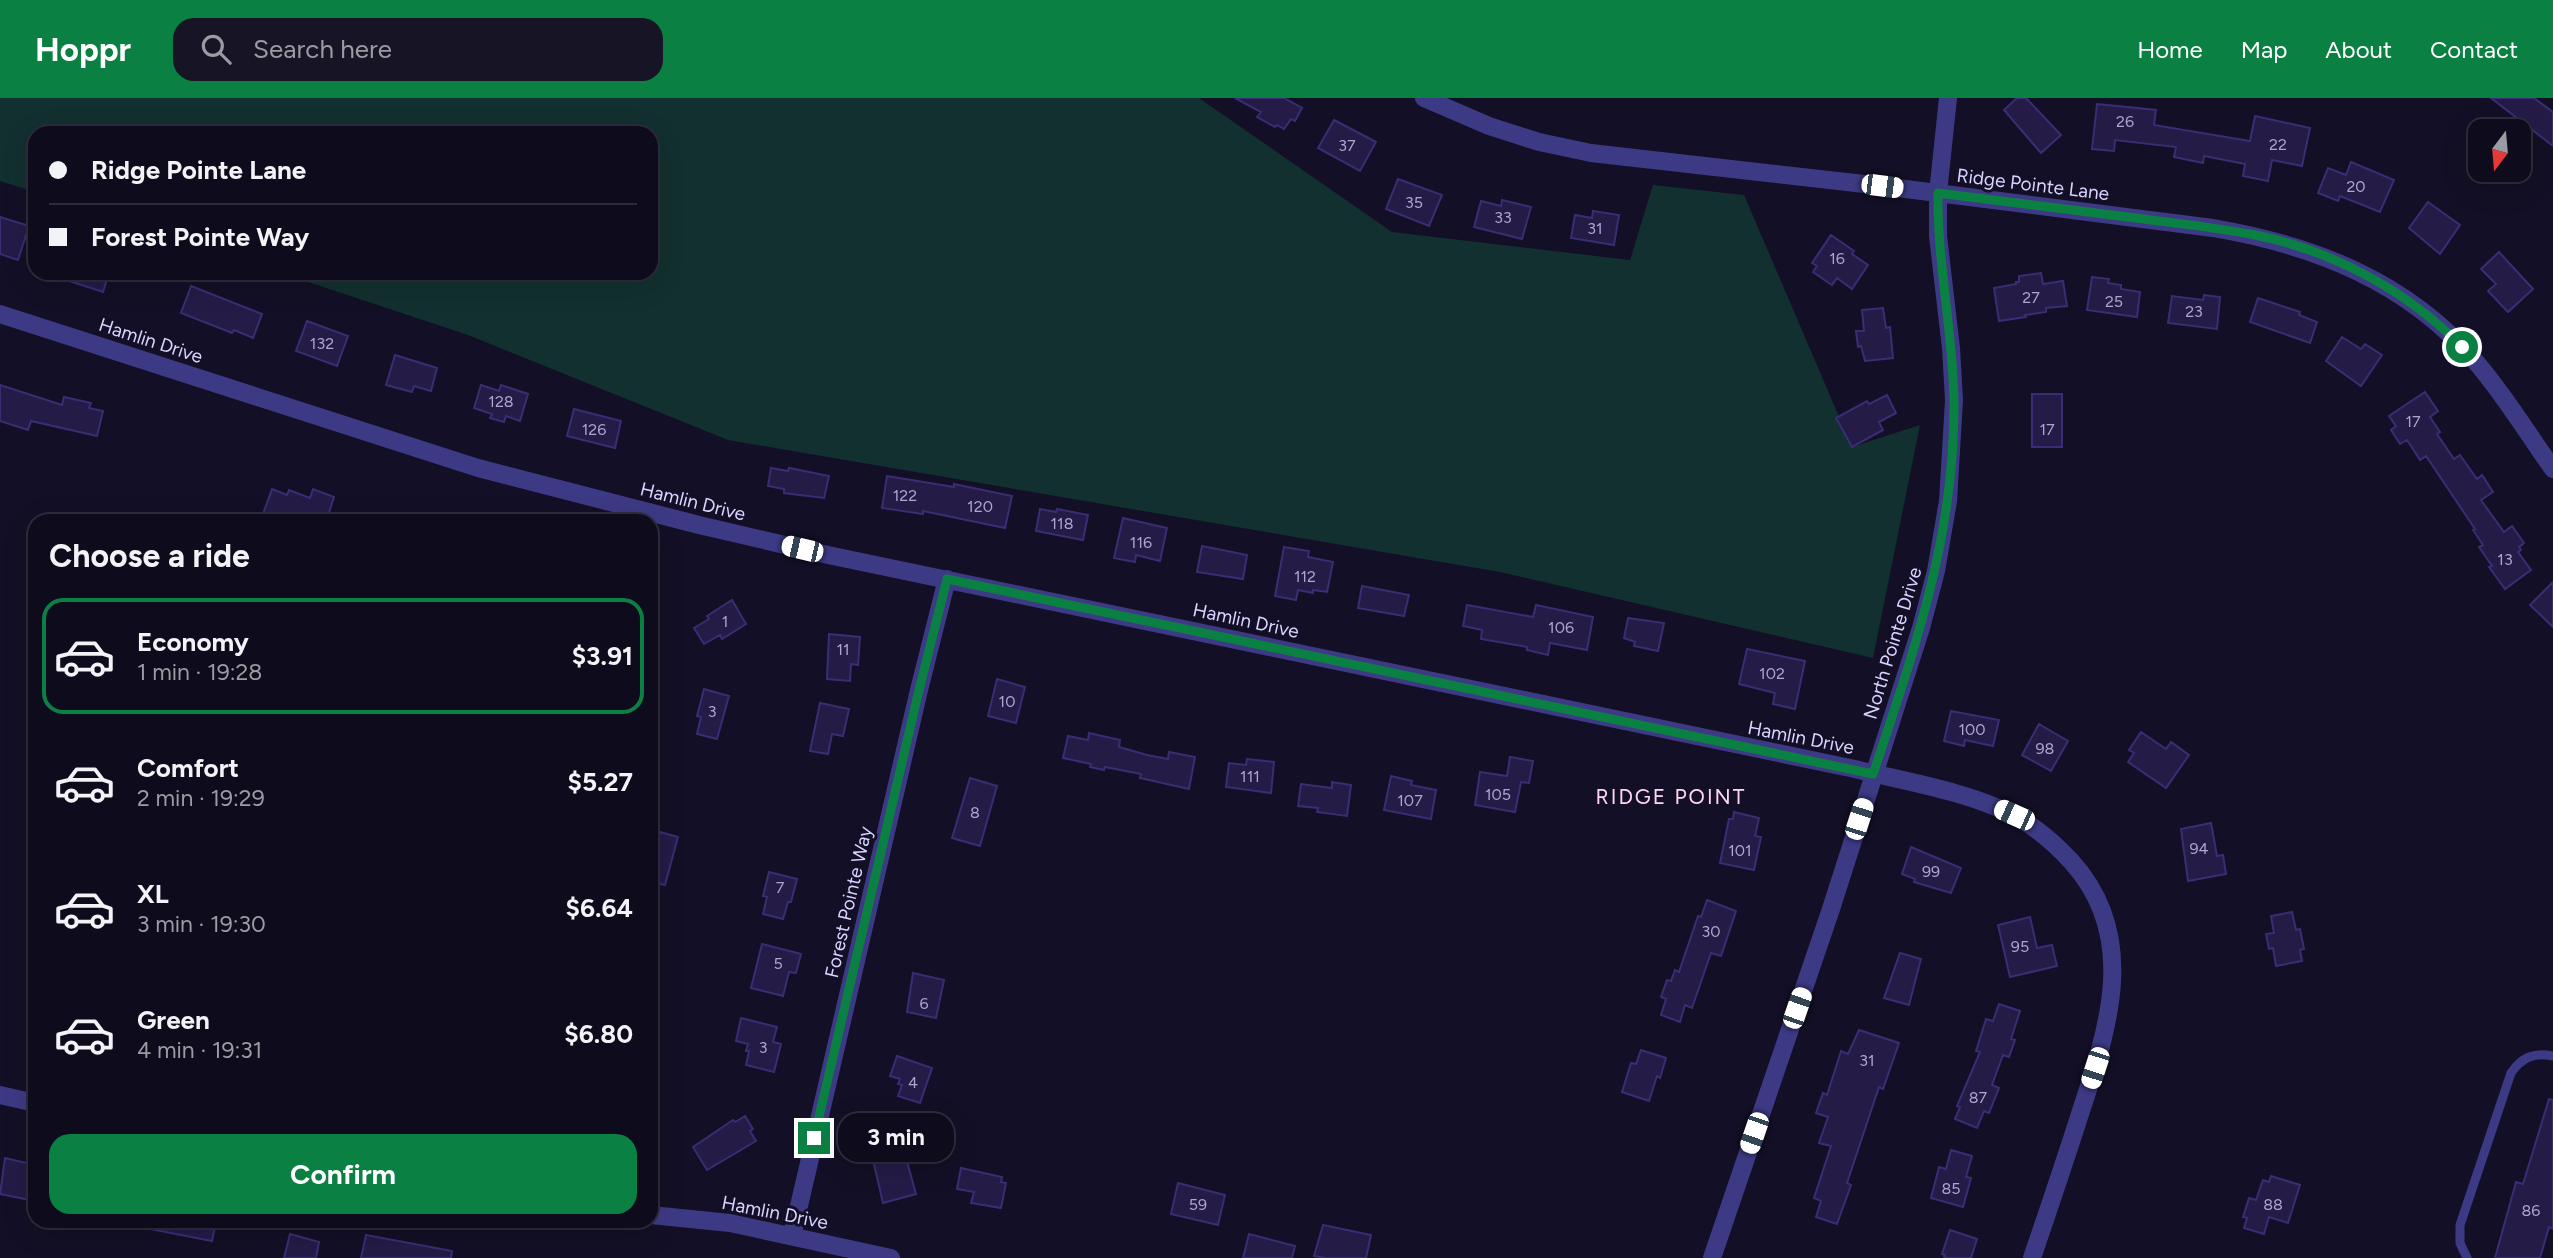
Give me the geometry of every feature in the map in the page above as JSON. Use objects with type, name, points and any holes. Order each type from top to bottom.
[{"type":"street","name":"Ridge Pointe Lane","points":[[1424,98],[1489,126],[1539,142],[1591,153],[2213,228],[2261,236],[2303,248],[2384,285],[2420,309],[2449,334],[2475,361],[2553,469]]},
{"type":"street","name":"North Pointe Drive","points":[[1712,1258],[1922,628],[1936,571],[1948,501],[1954,400],[1938,236],[1938,193],[1948,98]]},
{"type":"street","name":"Hamlin Drive","points":[[0,314],[478,468],[640,514]]},
{"type":"street","name":"Hamlin Drive","points":[[658,519],[1873,774],[1986,803],[2014,815],[2057,847],[2078,869],[2095,894],[2111,942],[2113,971],[2112,999],[2102,1048],[2032,1258]]},
{"type":"street","name":"Forest Pointe Way","points":[[792,1236],[947,579]]},
{"type":"street","points":[[0,1096],[28,1102]]},
{"type":"street","name":"Hamlin Drive","points":[[658,1216],[730,1223],[891,1258]]},
{"type":"lane","points":[[2467,1258],[2460,1243],[2460,1226],[2511,1073],[2518,1063],[2529,1056],[2553,1056]]},
{"type":"green space","points":[[0,98],[1199,98],[1392,232],[1630,260],[1653,185],[1744,195],[1852,447],[1920,425],[1873,658],[1500,572],[728,440],[468,335],[302,280],[658,280],[658,126],[28,126],[28,190],[0,181]]},
{"type":"building","points":[[1235,98],[1284,98],[1302,108],[1295,121],[1291,119],[1284,129],[1257,117],[1261,112]]},
{"type":"building","points":[[2017,98],[2026,98],[2061,135],[2041,153],[2004,110]]},
{"type":"building","points":[[2491,98],[2534,98],[2553,112],[2553,146],[2531,129],[2531,119],[2518,119]]},
{"type":"building","points":[[2097,104],[2156,110],[2154,125],[2250,141],[2255,116],[2310,128],[2302,166],[2272,160],[2268,181],[2243,176],[2245,164],[2204,156],[2203,163],[2174,157],[2176,147],[2115,140],[2114,151],[2092,149]]},
{"type":"building","points":[[1334,120],[1376,142],[1360,171],[1318,148]]},
{"type":"building","points":[[2351,162],[2394,180],[2380,212],[2340,196],[2338,201],[2318,193],[2328,168],[2346,175]]},
{"type":"building","points":[[1398,179],[1442,195],[1429,226],[1386,209]]},
{"type":"building","points":[[1502,200],[1531,207],[1522,239],[1474,227],[1481,201],[1501,206]]},
{"type":"building","points":[[2428,202],[2460,225],[2440,254],[2409,228]]},
{"type":"building","points":[[1593,211],[1619,215],[1614,245],[1571,238],[1575,215],[1592,218]]},
{"type":"building","points":[[0,217],[28,226],[18,260],[0,254]]},
{"type":"building","points":[[1831,235],[1868,265],[1852,289],[1837,278],[1832,285],[1813,272],[1817,266],[1812,263]]},
{"type":"building","points":[[2499,252],[2533,289],[2508,312],[2488,291],[2496,284],[2481,269]]},
{"type":"building","points":[[2041,273],[2043,284],[2063,281],[2067,306],[2046,308],[2046,312],[1999,321],[1994,288],[2016,284],[2019,282],[2019,276]]},
{"type":"building","points":[[2092,277],[2109,279],[2108,283],[2121,285],[2121,289],[2140,292],[2137,317],[2087,310]]},
{"type":"building","points":[[66,280],[107,280],[103,292]]},
{"type":"building","points":[[191,286],[262,314],[253,338],[234,330],[232,333],[181,313]]},
{"type":"building","points":[[2204,295],[2220,297],[2217,329],[2168,323],[2172,296],[2203,300]]},
{"type":"building","points":[[2258,298],[2300,312],[2299,315],[2317,322],[2310,343],[2250,322]]},
{"type":"building","points":[[1883,308],[1886,328],[1890,327],[1893,358],[1865,361],[1861,346],[1858,347],[1856,331],[1864,331],[1862,310]]},
{"type":"building","points":[[307,321],[348,336],[337,366],[296,351]]},
{"type":"building","points":[[2342,337],[2361,349],[2365,344],[2382,355],[2361,386],[2326,361]]},
{"type":"building","points":[[395,355],[437,368],[431,391],[414,386],[412,392],[386,385]]},
{"type":"building","points":[[0,385],[62,405],[64,397],[91,403],[89,408],[103,411],[97,436],[31,421],[28,430],[0,421]]},
{"type":"building","points":[[481,385],[499,391],[501,385],[528,394],[520,421],[506,416],[504,422],[490,418],[492,414],[474,408]]},
{"type":"building","points":[[2425,392],[2438,411],[2430,417],[2440,432],[2437,434],[2454,459],[2460,455],[2477,479],[2482,475],[2493,492],[2481,500],[2504,532],[2512,526],[2524,543],[2518,552],[2531,570],[2505,589],[2479,547],[2483,545],[2473,530],[2475,529],[2426,456],[2420,460],[2407,440],[2400,444],[2391,430],[2396,426],[2389,416]]},
{"type":"building","points":[[2032,394],[2062,394],[2062,447],[2032,447]]},
{"type":"building","points":[[1887,395],[1896,413],[1879,422],[1883,430],[1852,447],[1836,418],[1867,401],[1869,404]]},
{"type":"building","points":[[574,409],[621,421],[615,448],[567,436]]},
{"type":"building","points":[[771,468],[788,471],[789,468],[829,476],[824,498],[784,493],[784,489],[768,486]]},
{"type":"building","points":[[887,476],[954,487],[954,484],[1012,496],[1005,528],[923,511],[923,514],[882,508]]},
{"type":"building","points":[[272,489],[287,495],[289,490],[310,498],[313,489],[334,497],[329,514],[263,514]]},
{"type":"building","points":[[1040,509],[1056,512],[1057,509],[1088,515],[1083,540],[1036,531]]},
{"type":"building","points":[[1123,518],[1167,528],[1160,561],[1136,555],[1135,562],[1114,558]]},
{"type":"building","points":[[1202,546],[1247,555],[1243,579],[1197,572]]},
{"type":"building","points":[[1284,547],[1309,551],[1308,557],[1333,562],[1327,592],[1298,590],[1296,600],[1275,596]]},
{"type":"building","points":[[2553,582],[2553,627],[2530,605]]},
{"type":"building","points":[[1362,586],[1409,595],[1404,616],[1358,608]]},
{"type":"building","points":[[732,600],[746,624],[722,639],[720,635],[704,644],[694,628]]},
{"type":"building","points":[[1467,605],[1533,617],[1536,605],[1593,617],[1587,650],[1550,643],[1548,655],[1527,650],[1527,647],[1481,639],[1482,630],[1463,626]]},
{"type":"building","points":[[1628,618],[1664,623],[1658,651],[1634,646],[1635,642],[1624,638]]},
{"type":"building","points":[[829,634],[860,637],[858,665],[851,664],[850,681],[827,679]]},
{"type":"building","points":[[1747,649],[1805,661],[1795,709],[1773,704],[1775,693],[1739,684]]},
{"type":"building","points":[[997,679],[1025,687],[1016,723],[988,716]]},
{"type":"building","points":[[704,689],[729,696],[717,739],[697,734],[701,717],[697,716]]},
{"type":"building","points":[[820,703],[849,709],[843,736],[832,734],[828,754],[810,751]]},
{"type":"building","points":[[1951,711],[1999,720],[1993,746],[1965,740],[1964,746],[1944,741]]},
{"type":"building","points":[[2039,724],[2068,741],[2051,771],[2022,755]]},
{"type":"building","points":[[2141,732],[2166,749],[2171,742],[2189,755],[2166,788],[2128,762],[2134,753],[2129,750]]},
{"type":"building","points":[[1089,733],[1120,740],[1119,747],[1147,755],[1168,759],[1169,752],[1195,757],[1189,789],[1140,778],[1141,774],[1105,767],[1104,770],[1090,767],[1091,764],[1063,758],[1068,736],[1088,740]]},
{"type":"building","points":[[1510,757],[1533,761],[1529,783],[1521,782],[1515,812],[1475,805],[1480,772],[1507,776]]},
{"type":"building","points":[[1247,759],[1274,762],[1271,793],[1226,787],[1229,763],[1246,765]]},
{"type":"building","points":[[1391,776],[1412,781],[1411,785],[1436,790],[1431,819],[1384,810]]},
{"type":"building","points":[[970,778],[997,786],[980,846],[952,838]]},
{"type":"building","points":[[1332,782],[1351,785],[1347,816],[1298,806],[1301,784],[1332,788]]},
{"type":"building","points":[[1734,812],[1759,818],[1755,836],[1761,837],[1754,870],[1720,863],[1729,819],[1733,819]]},
{"type":"building","points":[[2211,823],[2217,856],[2223,855],[2226,874],[2188,881],[2181,829]]},
{"type":"building","points":[[660,832],[678,837],[665,885],[658,884]]},
{"type":"building","points":[[1911,847],[1961,868],[1951,893],[1914,882],[1915,879],[1902,874]]},
{"type":"building","points":[[769,872],[797,879],[783,919],[763,914],[767,897],[763,896]]},
{"type":"building","points":[[1707,900],[1736,911],[1721,956],[1711,953],[1692,1008],[1685,1005],[1680,1022],[1661,1015],[1666,999],[1661,997],[1667,980],[1671,981],[1675,970],[1679,972],[1698,916],[1701,917]]},
{"type":"building","points":[[2292,912],[2296,930],[2300,929],[2304,949],[2300,950],[2302,961],[2276,966],[2273,948],[2269,949],[2266,934],[2274,933],[2271,916]]},
{"type":"building","points":[[2030,917],[2037,948],[2052,945],[2057,966],[2010,977],[1998,925]]},
{"type":"building","points":[[762,944],[801,954],[796,973],[789,972],[783,996],[751,988]]},
{"type":"building","points":[[1900,953],[1921,959],[1909,1005],[1884,998]]},
{"type":"building","points":[[913,973],[944,980],[936,1018],[907,1012]]},
{"type":"building","points":[[1999,1004],[2020,1011],[2011,1039],[2015,1040],[2009,1057],[2003,1055],[1992,1085],[1999,1088],[1989,1113],[1984,1111],[1977,1128],[1955,1119],[1960,1107],[1957,1106],[1980,1052],[1976,1051],[1986,1019],[1993,1021]]},
{"type":"building","points":[[741,1018],[777,1027],[773,1042],[781,1044],[774,1072],[746,1065],[748,1044],[736,1041]]},
{"type":"building","points":[[1859,1030],[1899,1043],[1883,1089],[1879,1087],[1847,1183],[1851,1185],[1837,1224],[1816,1217],[1821,1201],[1814,1198],[1831,1146],[1819,1143],[1828,1117],[1816,1113],[1823,1093],[1827,1095],[1841,1051],[1848,1054]]},
{"type":"building","points":[[1641,1050],[1666,1058],[1649,1101],[1622,1092],[1631,1063],[1636,1064]]},
{"type":"building","points":[[897,1056],[932,1068],[920,1103],[898,1096],[902,1085],[898,1084],[900,1079],[890,1076]]},
{"type":"building","points":[[2549,1099],[2553,1100],[2553,1229],[2549,1227],[2540,1258],[2495,1258],[2516,1182],[2523,1184]]},
{"type":"building","points":[[745,1116],[756,1141],[707,1170],[693,1147],[733,1120],[735,1122]]},
{"type":"building","points":[[889,1138],[894,1157],[905,1154],[916,1194],[883,1203],[869,1143]]},
{"type":"building","points":[[1951,1150],[1972,1156],[1966,1177],[1971,1178],[1963,1207],[1931,1198],[1939,1167],[1946,1169]]},
{"type":"building","points":[[5,1158],[28,1163],[28,1200],[0,1194]]},
{"type":"building","points":[[961,1168],[1002,1177],[1001,1182],[1006,1183],[1001,1208],[971,1203],[974,1192],[957,1189]]},
{"type":"building","points":[[2271,1176],[2300,1185],[2288,1223],[2269,1217],[2264,1234],[2244,1228],[2247,1218],[2243,1217],[2249,1198],[2256,1200],[2263,1180],[2269,1182]]},
{"type":"building","points":[[1178,1183],[1225,1195],[1218,1225],[1171,1214]]},
{"type":"building","points":[[1323,1225],[1371,1235],[1366,1258],[1314,1256]]},
{"type":"building","points":[[150,1228],[215,1228],[212,1241]]},
{"type":"building","points":[[1950,1230],[1977,1239],[1971,1258],[1944,1258],[1945,1255],[1942,1254]]},
{"type":"building","points":[[290,1234],[319,1242],[316,1258],[284,1258]]},
{"type":"building","points":[[1249,1234],[1295,1246],[1292,1258],[1243,1258]]},
{"type":"building","points":[[366,1235],[452,1251],[451,1258],[361,1258]]},
{"type":"district","name":"RIDGE POINT","points":[[1671,797]]},
{"type":"route","points":[[814,1138],[947,579],[1873,774],[1922,628],[1936,571],[1948,501],[1954,400],[1938,236],[1938,193],[2213,228],[2261,236],[2303,248],[2384,285],[2420,309],[2462,347]]}]
